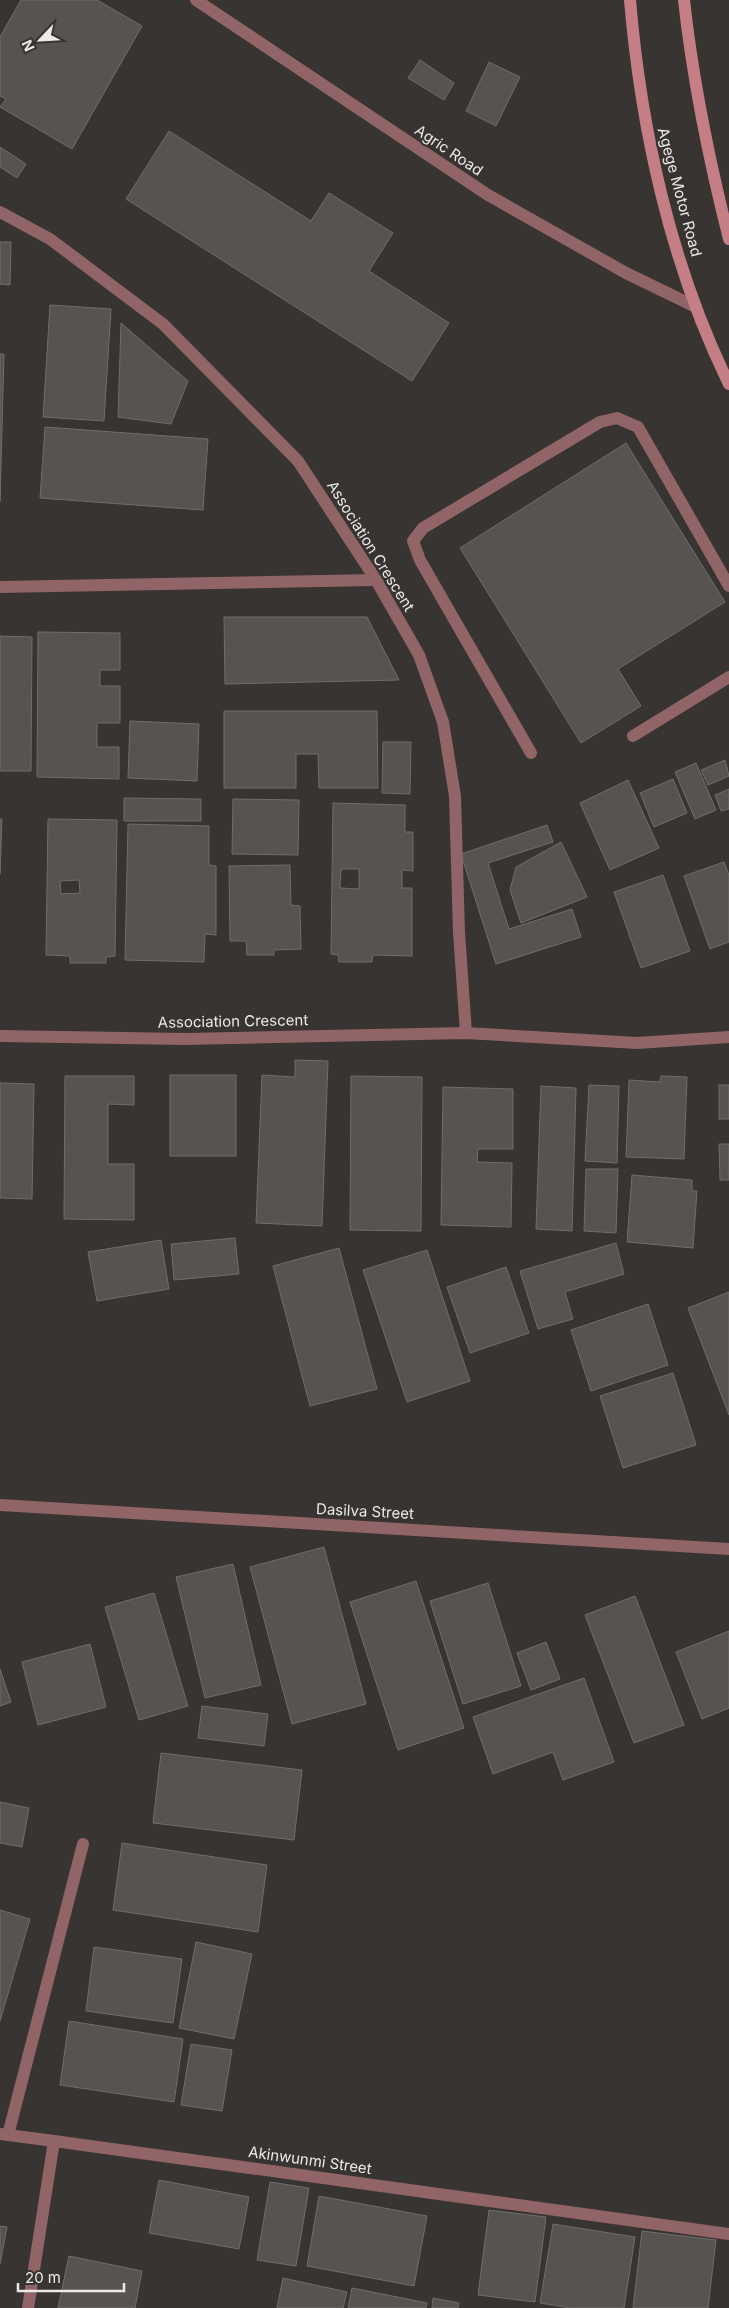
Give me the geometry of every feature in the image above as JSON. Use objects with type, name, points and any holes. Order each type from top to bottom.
[{"type":"main road","name":"Agege Motor Road","points":[[630,0],[635,57],[648,140],[681,261],[696,307],[729,384]]},
{"type":"main road","points":[[684,0],[691,63],[703,131],[729,240]]},
{"type":"street","name":"Agric Road","points":[[196,0],[488,195],[626,273],[696,307]]},
{"type":"street","name":"Association Crescent","points":[[0,212],[50,239],[163,324],[298,461],[376,580],[419,655],[444,722],[455,796],[459,932],[466,1033]]},
{"type":"street","points":[[531,753],[420,560],[414,541],[423,528],[600,422],[617,418],[638,427],[729,586]]},
{"type":"street","points":[[0,587],[376,580]]},
{"type":"street","points":[[632,736],[729,677]]},
{"type":"street","name":"Association Crescent","points":[[0,1036],[186,1039],[466,1033],[637,1042],[729,1037]]},
{"type":"street","name":"Dasilva Street","points":[[0,1505],[729,1549]]},
{"type":"street","points":[[4,2135],[83,1844]]},
{"type":"street","name":"Akinwunmi Street","points":[[4,2135],[729,2234]]},
{"type":"street","points":[[28,2308],[54,2141]]},
{"type":"building","points":[[21,0],[97,0],[142,26],[72,149],[0,107],[6,99],[0,96],[0,37]]},
{"type":"building","points":[[420,60],[454,83],[444,100],[408,78]]},
{"type":"building","points":[[489,62],[520,77],[496,126],[466,111]]},
{"type":"building","points":[[169,131],[311,221],[329,193],[393,233],[369,271],[449,323],[412,381],[126,199]]},
{"type":"building","points":[[0,147],[26,164],[17,178],[0,167]]},
{"type":"building","points":[[0,242],[11,242],[10,285],[0,284]]},
{"type":"building","points":[[50,305],[111,309],[104,421],[43,417]]},
{"type":"building","points":[[121,323],[188,381],[171,424],[118,417]]},
{"type":"building","points":[[0,354],[4,354],[0,502]]},
{"type":"building","points":[[45,427],[208,439],[203,510],[40,498]]},
{"type":"building","points":[[626,443],[725,602],[618,669],[641,706],[581,743],[460,548]]},
{"type":"building","points":[[224,617],[367,617],[399,680],[225,684]]},
{"type":"building","points":[[38,632],[120,633],[120,670],[100,670],[100,686],[120,686],[120,723],[97,723],[97,747],[119,747],[119,779],[37,777]]},
{"type":"building","points":[[0,636],[32,637],[31,771],[0,771]]},
{"type":"building","points":[[224,711],[377,711],[378,788],[319,788],[318,754],[296,754],[296,788],[224,788]]},
{"type":"building","points":[[130,721],[199,724],[197,781],[128,778]]},
{"type":"building","points":[[383,742],[411,742],[410,794],[382,793]]},
{"type":"building","points":[[725,760],[729,776],[708,785],[701,770]]},
{"type":"building","points":[[696,763],[716,810],[695,819],[675,772]]},
{"type":"building","points":[[673,779],[687,813],[654,827],[640,793]]},
{"type":"building","points":[[628,780],[659,848],[610,870],[580,803]]},
{"type":"building","points":[[729,789],[729,809],[721,811],[715,795]]},
{"type":"building","points":[[124,798],[201,799],[201,821],[124,821]]},
{"type":"building","points":[[233,799],[299,800],[298,855],[232,854]]},
{"type":"building","points":[[333,803],[405,805],[405,832],[413,832],[413,871],[402,870],[402,888],[412,888],[412,956],[373,955],[372,962],[339,962],[338,955],[331,954]],"holes":[[[341,869],[359,869],[359,889],[340,888]]]},
{"type":"building","points":[[0,819],[2,819],[0,874]]},
{"type":"building","points":[[48,819],[117,820],[115,956],[106,957],[106,963],[70,963],[70,956],[46,955]],"holes":[[[79,880],[80,893],[61,894],[60,881]]]},
{"type":"building","points":[[128,824],[209,826],[209,865],[216,866],[216,935],[205,934],[204,962],[125,960]]},
{"type":"building","points":[[547,825],[553,842],[488,863],[509,929],[572,909],[581,937],[496,964],[461,854]]},
{"type":"building","points":[[561,842],[587,897],[521,923],[510,890],[516,867]]},
{"type":"building","points":[[724,862],[729,875],[729,942],[710,949],[684,876]]},
{"type":"building","points":[[290,865],[291,905],[300,906],[301,949],[274,950],[274,955],[247,955],[246,941],[230,941],[229,866]]},
{"type":"building","points":[[663,875],[690,951],[641,968],[614,892]]},
{"type":"building","points":[[295,1060],[328,1061],[322,1226],[256,1223],[262,1075],[295,1077]]},
{"type":"building","points":[[170,1075],[236,1075],[236,1156],[170,1156]]},
{"type":"building","points":[[65,1076],[134,1076],[134,1105],[108,1104],[108,1164],[134,1164],[134,1220],[64,1219]]},
{"type":"building","points":[[351,1076],[422,1077],[421,1231],[350,1230]]},
{"type":"building","points":[[661,1076],[687,1077],[684,1159],[626,1157],[629,1080],[660,1082]]},
{"type":"building","points":[[0,1083],[34,1084],[32,1199],[0,1198]]},
{"type":"building","points":[[589,1085],[619,1086],[617,1163],[585,1161]]},
{"type":"building","points":[[719,1085],[729,1085],[729,1119],[719,1119]]},
{"type":"building","points":[[541,1086],[576,1088],[572,1231],[536,1229]]},
{"type":"building","points":[[443,1087],[513,1089],[513,1149],[478,1149],[477,1162],[512,1163],[511,1227],[441,1225]]},
{"type":"building","points":[[719,1144],[729,1144],[729,1180],[720,1180]]},
{"type":"building","points":[[586,1169],[618,1169],[616,1233],[584,1231]]},
{"type":"building","points":[[632,1175],[692,1180],[692,1191],[697,1191],[693,1248],[627,1242]]},
{"type":"building","points":[[235,1238],[239,1274],[174,1280],[171,1244]]},
{"type":"building","points":[[161,1240],[169,1289],[97,1301],[88,1252]]},
{"type":"building","points":[[616,1243],[624,1274],[565,1292],[573,1319],[538,1329],[520,1271]]},
{"type":"building","points":[[339,1248],[377,1389],[310,1406],[273,1266]]},
{"type":"building","points":[[427,1250],[470,1381],[407,1402],[363,1270]]},
{"type":"building","points":[[506,1267],[529,1333],[470,1353],[447,1287]]},
{"type":"building","points":[[729,1292],[729,1415],[688,1308]]},
{"type":"building","points":[[648,1304],[668,1365],[591,1391],[571,1330]]},
{"type":"building","points":[[673,1373],[696,1445],[623,1468],[600,1396]]},
{"type":"building","points":[[324,1547],[366,1704],[292,1724],[250,1567]]},
{"type":"building","points":[[233,1564],[261,1685],[205,1698],[176,1577]]},
{"type":"building","points":[[416,1581],[464,1728],[398,1750],[350,1602]]},
{"type":"building","points":[[488,1583],[521,1686],[463,1704],[430,1601]]},
{"type":"building","points":[[154,1593],[188,1706],[139,1720],[105,1607]]},
{"type":"building","points":[[635,1596],[684,1725],[634,1743],[585,1615]]},
{"type":"building","points":[[729,1631],[729,1708],[702,1719],[676,1652]]},
{"type":"building","points":[[546,1642],[560,1679],[531,1690],[517,1653]]},
{"type":"building","points":[[90,1644],[106,1707],[38,1725],[22,1662]]},
{"type":"building","points":[[0,1669],[11,1702],[0,1706]]},
{"type":"building","points":[[584,1678],[614,1762],[563,1780],[553,1752],[493,1774],[473,1717]]},
{"type":"building","points":[[202,1706],[268,1714],[264,1746],[198,1738]]},
{"type":"building","points":[[161,1753],[302,1770],[294,1840],[153,1823]]},
{"type":"building","points":[[0,1802],[29,1808],[22,1847],[0,1843]]},
{"type":"building","points":[[122,1843],[267,1865],[258,1932],[113,1910]]},
{"type":"building","points":[[0,1910],[30,1919],[0,2021]]},
{"type":"building","points":[[196,1942],[252,1954],[234,2039],[179,2028]]},
{"type":"building","points":[[94,1947],[182,1959],[173,2023],[86,2011]]},
{"type":"building","points":[[69,2021],[183,2039],[174,2102],[60,2085]]},
{"type":"building","points":[[191,2044],[232,2050],[222,2111],[181,2105]]},
{"type":"building","points":[[159,2180],[249,2197],[239,2249],[149,2233]]},
{"type":"building","points":[[270,2182],[309,2188],[296,2266],[257,2260]]},
{"type":"building","points":[[319,2196],[427,2216],[414,2286],[307,2266]]},
{"type":"building","points":[[489,2210],[546,2217],[535,2302],[478,2295]]},
{"type":"building","points":[[553,2224],[635,2237],[624,2308],[570,2308],[540,2303]]},
{"type":"building","points":[[0,2226],[7,2227],[0,2264]]},
{"type":"building","points":[[642,2231],[716,2240],[708,2308],[633,2308]]},
{"type":"building","points":[[69,2256],[142,2271],[135,2308],[58,2308]]},
{"type":"building","points":[[283,2278],[347,2292],[343,2308],[277,2308]]},
{"type":"building","points":[[352,2288],[427,2303],[426,2308],[348,2308]]},
{"type":"building","points":[[433,2298],[459,2303],[458,2308],[432,2308]]}]
